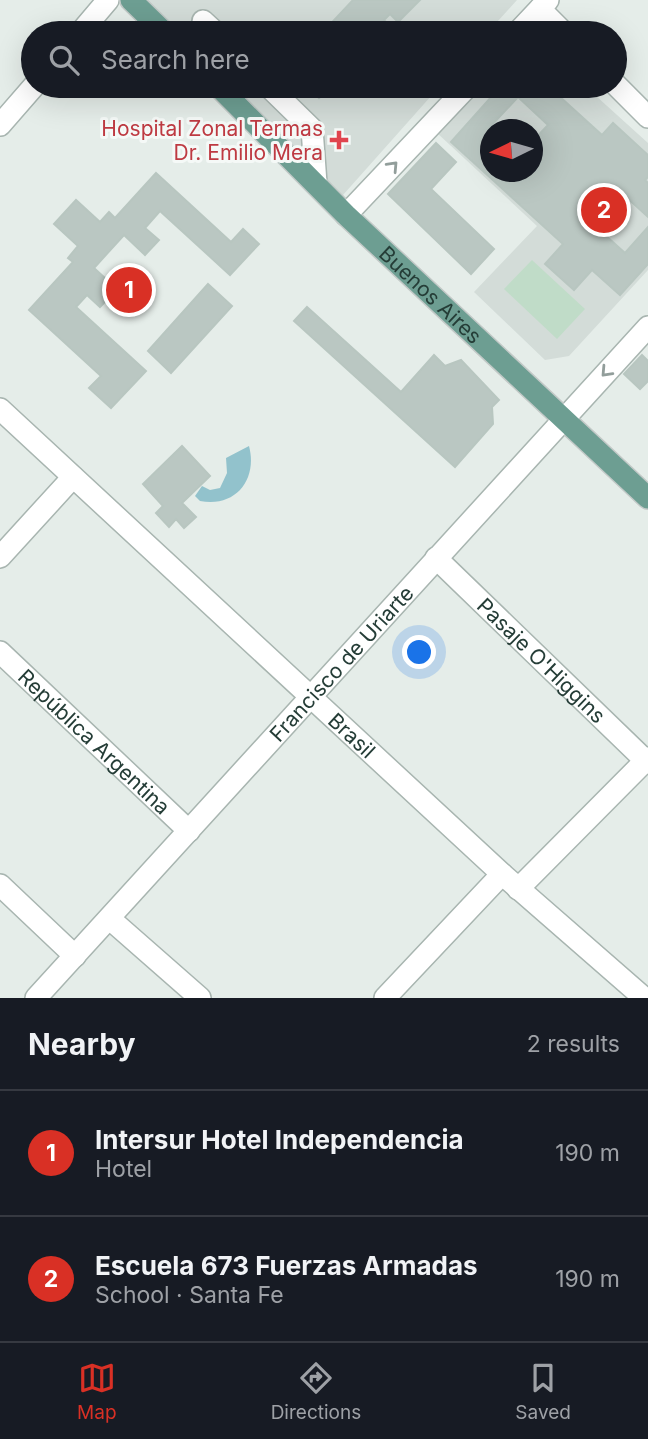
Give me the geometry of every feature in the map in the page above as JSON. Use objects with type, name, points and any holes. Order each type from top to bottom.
[{"type":"main road","points":[[131,0],[153,21]]},
{"type":"main road","name":"Buenos Aires","points":[[230,98],[346,215],[648,498]]},
{"type":"street","points":[[90,21],[108,0]]},
{"type":"street","points":[[529,21],[544,5],[555,21]]},
{"type":"street","points":[[627,96],[648,117]]},
{"type":"street","points":[[0,125],[24,98]]},
{"type":"street","points":[[280,98],[312,129],[316,183]]},
{"type":"street","points":[[346,215],[457,98]]},
{"type":"street","name":"Francisco de Uriarte","points":[[36,998],[648,327]]},
{"type":"street","name":"Brasil","points":[[0,410],[510,881],[644,998]]},
{"type":"street","points":[[0,557],[73,477]]},
{"type":"street","name":"Pasaje O'Higgins","points":[[436,558],[647,761]]},
{"type":"street","name":"República Argentina","points":[[0,652],[189,831]]},
{"type":"street","points":[[385,998],[510,881],[647,761]]},
{"type":"street","points":[[0,885],[75,956]]},
{"type":"street","points":[[110,919],[200,998]]},
{"type":"shaded area","points":[[144,0],[517,0],[498,21],[166,21]]},
{"type":"shaded area","name":"Hospital Zonal Termas Dr. Emilio Mera","points":[[244,98],[429,98],[343,195]]},
{"type":"shaded area","points":[[468,98],[598,98],[648,143],[648,270],[569,356],[545,360],[474,292],[537,226],[490,182],[543,182],[543,119],[480,119],[480,173],[436,132]]},
{"type":"green space","points":[[532,260],[585,309],[557,339],[504,289]]},
{"type":"water","points":[[249,446],[250,470],[241,489],[224,500],[200,501],[195,496],[202,486],[210,490],[220,488],[227,473],[226,458]]},
{"type":"building","points":[[353,0],[420,0],[399,21],[390,14],[385,21],[333,21]]},
{"type":"building","points":[[490,98],[517,98],[497,119],[480,119],[480,168],[451,142]]},
{"type":"building","points":[[519,98],[561,98],[602,135],[613,123],[648,155],[648,177],[645,180],[648,183],[648,217],[623,194],[594,225],[625,253],[648,227],[648,264],[620,295],[592,270],[574,290],[545,264],[563,244],[495,182],[543,182],[543,130],[548,125]]},
{"type":"building","points":[[436,143],[456,162],[431,189],[494,249],[471,274],[388,194]]},
{"type":"building","points":[[156,173],[231,242],[243,229],[259,244],[230,275],[160,211],[145,228],[159,240],[145,255],[124,235],[94,268],[117,289],[100,307],[87,295],[76,307],[146,371],[111,408],[89,388],[101,376],[29,310],[73,262],[68,258],[78,246],[54,224],[76,200],[100,222],[109,212],[115,218]]},
{"type":"building","points":[[208,284],[232,306],[171,373],[148,351]]},
{"type":"building","points":[[307,307],[401,392],[434,355],[445,366],[461,360],[499,400],[492,407],[493,424],[455,467],[294,321]]},
{"type":"building","points":[[642,355],[648,361],[648,381],[640,389],[624,374]]},
{"type":"building","points":[[182,446],[210,476],[182,503],[196,517],[184,528],[176,519],[169,527],[156,513],[163,506],[143,484]]},
{"type":"place","name":"Hospital Zonal Termas Dr. Emilio Mera","points":[[339,140]]},
{"type":"place","name":"Escuela 673 Fuerzas Armadas","points":[[604,210]]},
{"type":"place","name":"Intersur Hotel Independencia","points":[[129,290]]}]
